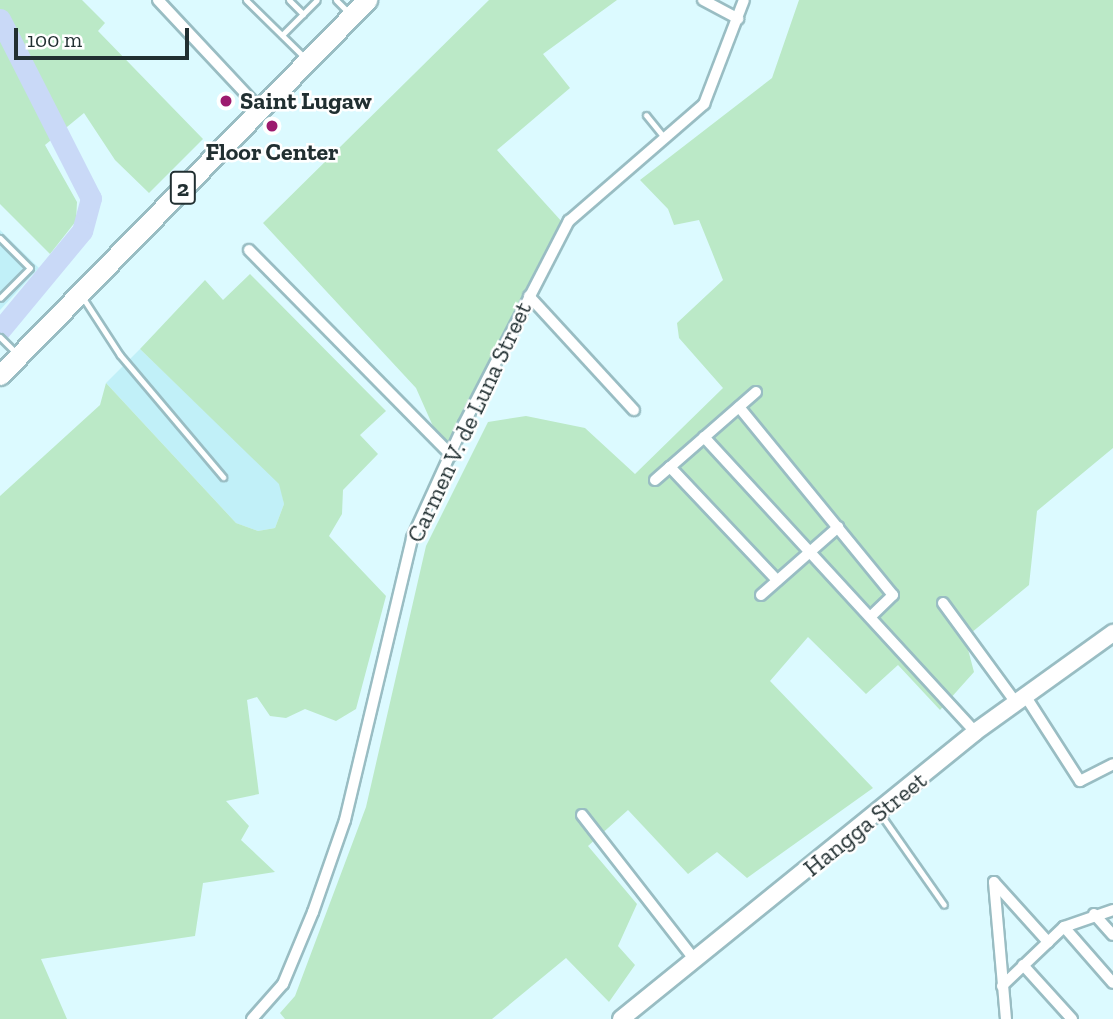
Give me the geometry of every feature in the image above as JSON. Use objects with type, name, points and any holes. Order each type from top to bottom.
[{"type":"highway","name":"2","points":[[1,373],[13,349],[79,294],[367,0]]},
{"type":"street","points":[[158,0],[260,109]]},
{"type":"street","points":[[703,0],[738,19]]},
{"type":"street","name":"Carmen V. de Luna Street","points":[[252,1019],[283,984],[313,912],[345,820],[412,538],[451,455],[569,221],[714,89],[744,0]]},
{"type":"street","points":[[249,250],[451,455]]},
{"type":"street","points":[[529,296],[634,410]]},
{"type":"street","points":[[655,480],[756,392]]},
{"type":"street","points":[[739,407],[893,595],[870,616]]},
{"type":"street","points":[[704,438],[975,732]]},
{"type":"street","points":[[670,467],[777,580]]},
{"type":"street","points":[[761,595],[838,527]]},
{"type":"street","points":[[943,603],[1021,700],[1080,781],[1113,764]]},
{"type":"street","name":"Hangga Street","points":[[628,1017],[694,960],[975,732],[1113,633]]},
{"type":"street","points":[[582,815],[694,960]]},
{"type":"street","points":[[1006,1019],[994,882],[1048,942]]},
{"type":"street","points":[[1002,986],[1064,927],[1094,914],[1113,910]]},
{"type":"street","points":[[1094,914],[1113,935]]},
{"type":"street","points":[[1064,927],[1113,983]]},
{"type":"street","points":[[1023,965],[1072,1019]]},
{"type":"lane","points":[[246,0],[307,61]]},
{"type":"lane","points":[[289,0],[303,14]]},
{"type":"lane","points":[[282,35],[317,0]]},
{"type":"lane","points":[[336,0],[352,16]]},
{"type":"lane","points":[[646,115],[664,136]]},
{"type":"lane","points":[[0,238],[30,268],[0,298]]},
{"type":"lane","points":[[79,294],[120,355],[223,477]]},
{"type":"lane","points":[[0,337],[13,349]]},
{"type":"lane","points":[[879,812],[943,905]]},
{"type":"shaded area","points":[[0,230],[39,268],[0,310]]},
{"type":"shaded area","points":[[140,349],[280,484],[284,504],[275,528],[258,531],[236,523],[106,383]]},
{"type":"green space","points":[[0,0],[82,0],[105,23],[98,31],[203,139],[149,193],[115,160],[84,113],[45,145],[77,202],[76,221],[50,254],[0,204]]},
{"type":"green space","points":[[489,0],[617,0],[543,54],[570,88],[497,150],[563,223],[452,446],[436,433],[416,388],[263,223]]},
{"type":"green space","points":[[799,0],[1113,0],[1113,448],[1037,511],[1029,585],[965,638],[974,672],[940,710],[898,665],[866,694],[808,637],[770,681],[873,788],[747,878],[717,852],[688,874],[628,810],[588,846],[637,904],[618,946],[635,965],[609,1002],[566,958],[492,1019],[285,1019],[280,1013],[295,996],[366,807],[426,546],[488,422],[526,416],[585,428],[635,474],[723,388],[679,338],[677,323],[723,280],[712,252],[699,220],[674,225],[668,209],[640,180],[772,78]]},
{"type":"green space","points":[[250,274],[386,411],[360,435],[378,454],[343,490],[342,514],[329,536],[386,596],[356,709],[336,721],[305,709],[286,718],[270,716],[257,697],[247,700],[259,794],[226,801],[249,826],[241,840],[275,872],[203,883],[195,936],[41,959],[67,1019],[0,1019],[0,496],[100,405],[106,383],[236,523],[258,531],[275,528],[284,504],[279,484],[140,349],[205,280],[223,300]]},
{"type":"waterway","points":[[0,19],[91,198],[82,231],[0,330]]},
{"type":"place","name":"Saint Lugaw","points":[[226,101]]},
{"type":"place","name":"Floor Center","points":[[272,126]]}]
